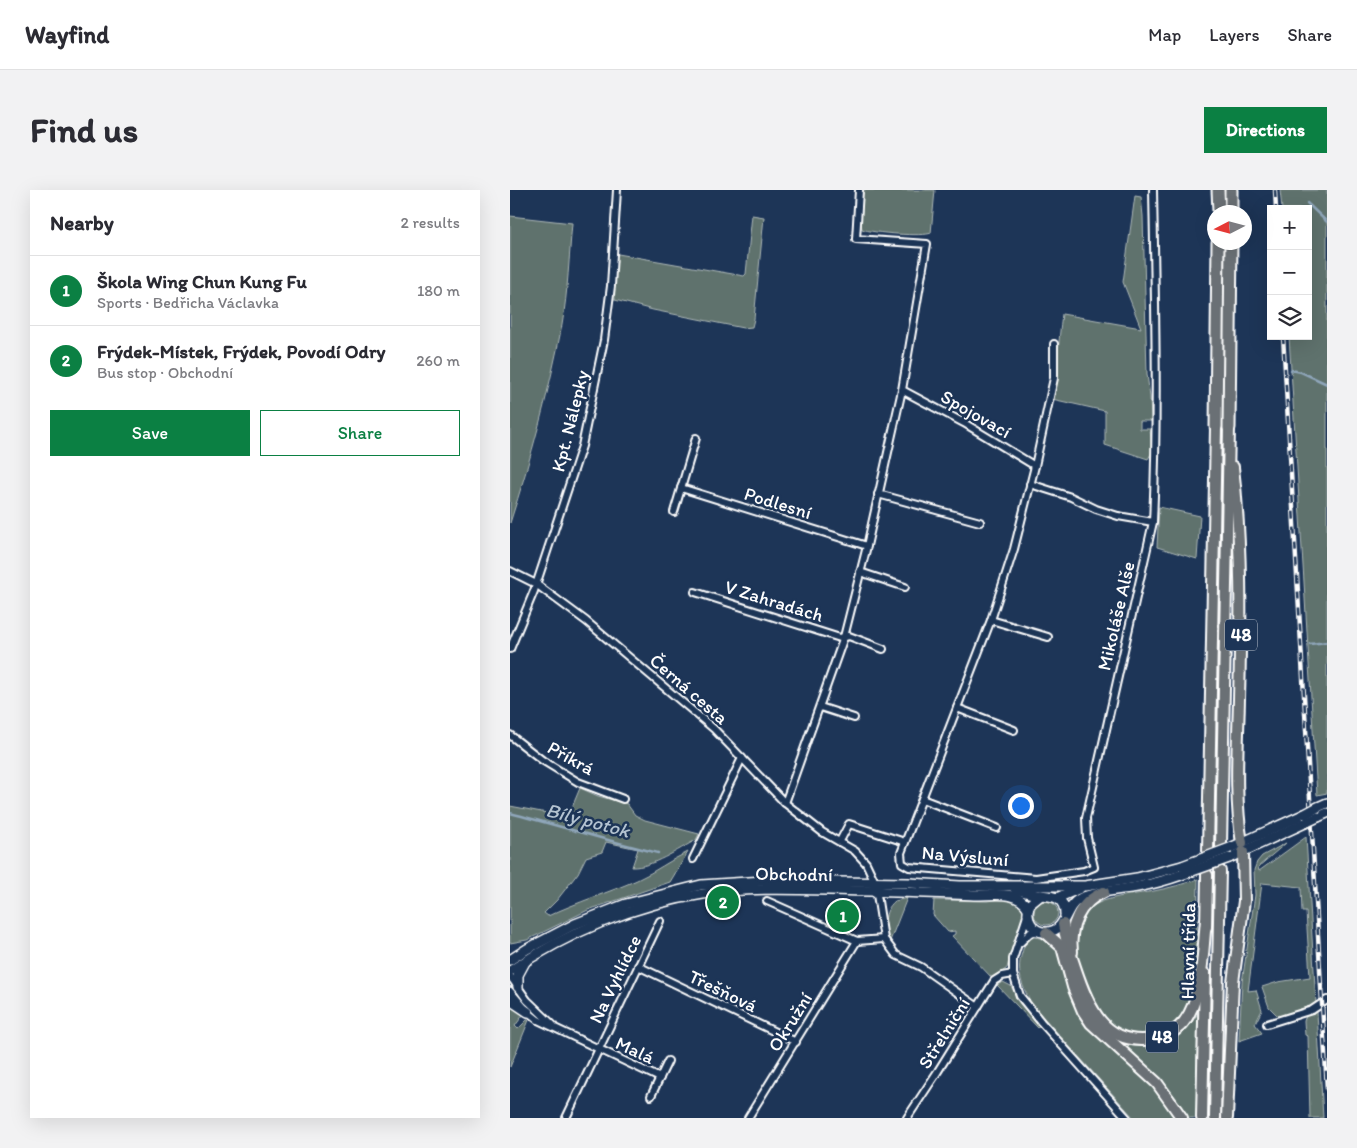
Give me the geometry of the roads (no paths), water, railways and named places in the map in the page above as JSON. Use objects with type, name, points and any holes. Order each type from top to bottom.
[{"type":"highway","points":[[1218,190],[1219,205]]},
{"type":"highway","points":[[1231,190],[1232,205]]},
{"type":"highway","name":"48","points":[[1208,851],[1218,250]]},
{"type":"highway","name":"48","points":[[1225,847],[1231,250]]},
{"type":"highway","name":"48","points":[[1227,1118],[1233,982],[1244,901],[1243,847],[1237,805],[1241,617],[1240,555],[1236,490],[1229,428]]},
{"type":"highway","points":[[1215,1118],[1220,870]]},
{"type":"highway","name":"Hlavní třída","points":[[1202,1118],[1207,875]]},
{"type":"highway","name":"48","points":[[1074,963],[1072,948],[1076,918],[1085,904],[1093,897],[1104,892]]},
{"type":"highway","name":"48","points":[[1064,919],[1066,942],[1091,1008],[1106,1026],[1117,1034],[1132,1039],[1147,1040],[1162,1037],[1174,1031],[1187,1018],[1193,1005],[1198,982],[1206,920]]},
{"type":"highway","name":"48","points":[[1042,932],[1062,947],[1073,987],[1083,1011],[1091,1023],[1156,1083],[1182,1118]]},
{"type":"main road","points":[[1321,812],[1327,803]]},
{"type":"main road","name":"Hlavní třída","points":[[1182,871],[1229,858],[1243,847],[1321,812]]},
{"type":"main road","name":"Hlavní třída","points":[[1182,871],[1225,847],[1243,847]]},
{"type":"main road","points":[[998,886],[1085,886],[1182,871]]},
{"type":"main road","points":[[1064,919],[1063,906],[1057,898],[1046,895],[1033,900],[1028,912],[1029,922],[1042,932],[1056,930],[1064,919],[1071,904],[1078,899],[1138,886],[1182,871]]},
{"type":"main road","name":"Obchodní","points":[[510,960],[527,949],[576,924],[626,904],[701,885],[764,881],[1010,895],[1022,900],[1028,912]]},
{"type":"main road","points":[[998,886],[1041,896]]},
{"type":"main road","name":"Obchodní","points":[[510,971],[578,933],[629,912],[702,894],[744,890],[998,886]]},
{"type":"main road","points":[[1057,898],[1085,886]]},
{"type":"main road","points":[[510,950],[527,949]]},
{"type":"main road","points":[[514,989],[518,975],[526,961]]},
{"type":"main road","points":[[510,1000],[528,1012]]},
{"type":"street","name":"Kpt. Nálepky","points":[[510,649],[536,584],[582,446],[604,340],[611,286],[617,190]]},
{"type":"street","points":[[785,804],[844,637],[867,546],[902,390],[927,244],[856,239],[859,190]]},
{"type":"street","name":"Mikoláše Alše","points":[[1094,867],[1085,826],[1086,818],[1153,522],[1156,473],[1157,367],[1153,190]]},
{"type":"street","name":"Na Výsluní","points":[[1054,344],[1054,378],[1035,466],[1014,549],[991,620],[905,842],[901,853],[901,860],[902,863],[910,867],[1036,878],[1084,871],[1094,867]]},
{"type":"street","name":"Spojovací","points":[[902,390],[964,422],[1035,466]]},
{"type":"street","points":[[674,512],[696,438]]},
{"type":"street","points":[[1030,484],[1071,497],[1096,509],[1118,516],[1153,522]]},
{"type":"street","name":"Podlesní","points":[[681,488],[867,546]]},
{"type":"street","points":[[878,494],[980,522]]},
{"type":"street","name":"Černá cesta","points":[[510,571],[536,584],[586,621],[714,728],[785,804],[822,832],[855,851],[866,863],[875,887],[884,939]]},
{"type":"street","points":[[860,572],[905,587]]},
{"type":"street","name":"V Zahradách","points":[[695,592],[840,638],[849,636],[883,649]]},
{"type":"street","points":[[991,620],[1048,637]]},
{"type":"street","points":[[820,707],[854,718]]},
{"type":"street","points":[[957,708],[1014,730]]},
{"type":"street","name":"Příkrá","points":[[510,735],[542,760],[578,782],[623,799]]},
{"type":"street","points":[[693,858],[742,758]]},
{"type":"street","name":"Na Výsluní","points":[[922,799],[997,828]]},
{"type":"street","points":[[840,841],[849,824],[905,842]]},
{"type":"street","points":[[767,901],[857,941],[884,939],[896,955],[921,967],[978,1007]]},
{"type":"street","points":[[1028,912],[1013,958],[1013,974],[1017,990],[1024,1002],[1126,1118]]},
{"type":"street","name":"Na Vyhlídce","points":[[566,1118],[660,921]]},
{"type":"street","points":[[1017,946],[1030,933],[1042,932]]},
{"type":"street","name":"Okružní","points":[[748,1118],[857,941]]},
{"type":"street","name":"Třešňová","points":[[638,966],[796,1042]]},
{"type":"street","name":"Střelniční","points":[[907,1118],[994,981],[1002,976],[1013,974]]},
{"type":"street","name":"Na Vyhlídce","points":[[510,976],[514,989],[528,1012],[547,1026],[556,1028]]},
{"type":"street","name":"Na Vyhlídce","points":[[514,989],[556,1028],[598,1050]]},
{"type":"street","points":[[1267,1024],[1312,1010],[1327,1000]]},
{"type":"street","name":"Malá","points":[[598,1050],[660,1078]]},
{"type":"street","name":"Malá","points":[[651,1096],[668,1061]]},
{"type":"waterway","points":[[1307,203],[1327,222]]},
{"type":"waterway","points":[[1291,370],[1301,372],[1327,384]]},
{"type":"waterway","points":[[1310,644],[1327,642]]},
{"type":"waterway","name":"Bílý potok","points":[[510,813],[658,853]]},
{"type":"railway","points":[[1275,190],[1276,205]]},
{"type":"railway","points":[[1283,340],[1327,1089]]},
{"type":"place","name":"Frýdek-Místek, Frýdek, Povodí Odry","points":[[723,902]]},
{"type":"place","name":"Škola Wing Chun Kung Fu","points":[[843,916]]}]
